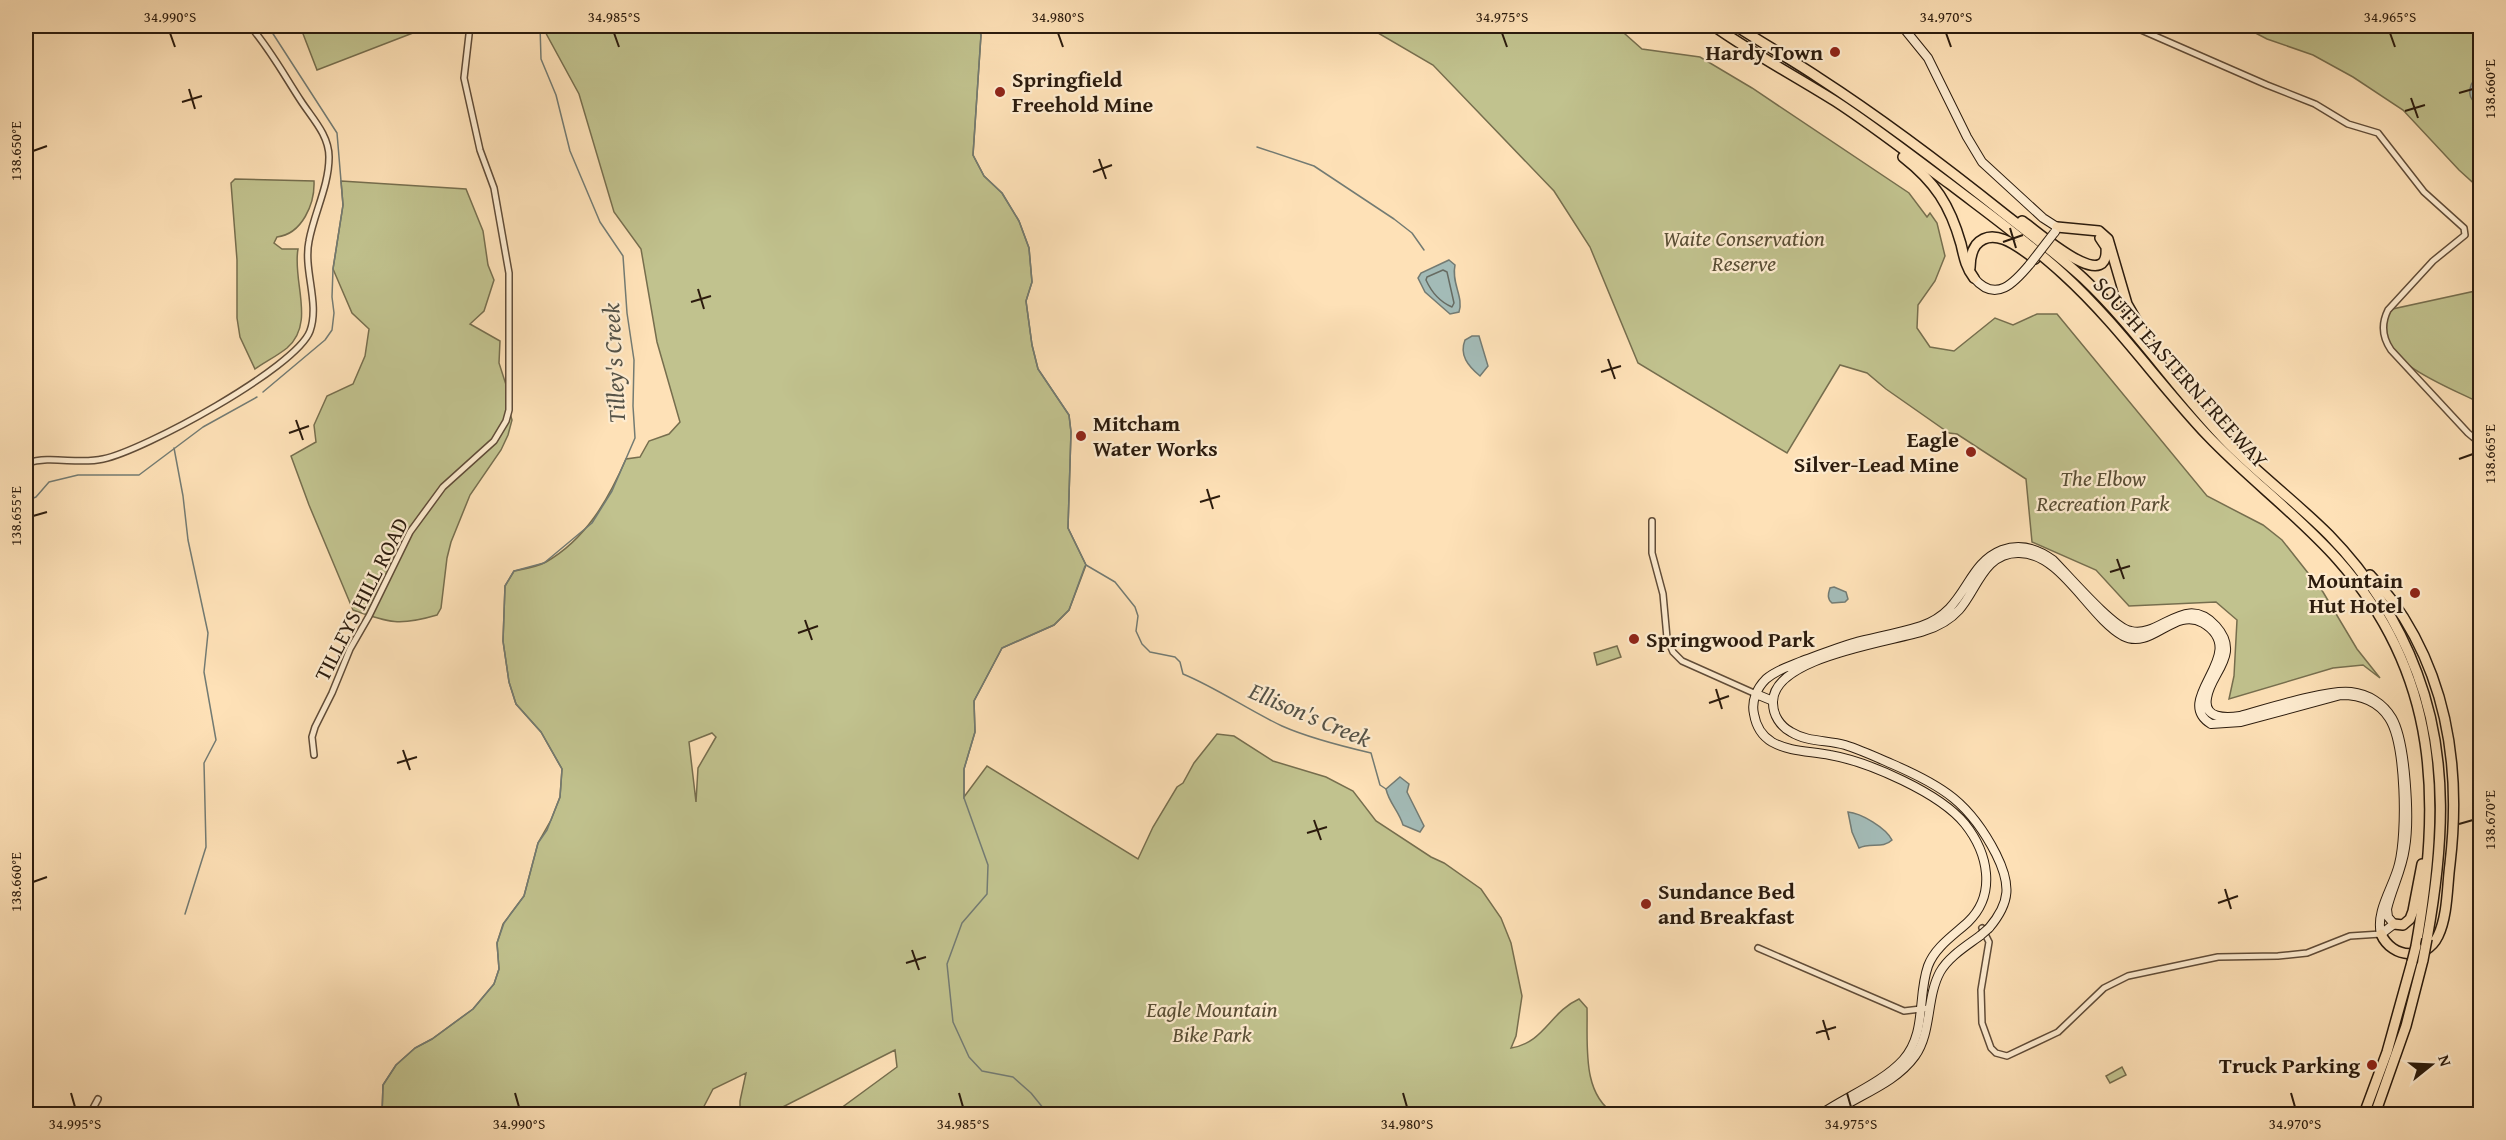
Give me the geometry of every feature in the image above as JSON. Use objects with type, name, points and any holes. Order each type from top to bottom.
[{"type":"highway","name":"SOUTH EASTERN FREEWAY","points":[[1714,26],[1837,103],[1926,166],[2060,271],[2094,303],[2202,429],[2240,469],[2321,542],[2357,583],[2399,653],[2418,704],[2428,758],[2432,811],[2416,946],[2387,1052],[2364,1114]]},
{"type":"highway","name":"SOUTH EASTERN FREEWAY","points":[[1736,26],[1843,94],[1987,199],[2065,262],[2103,298],[2209,423],[2260,474],[2328,535],[2364,576],[2394,622],[2417,672],[2430,715],[2440,777],[2441,823],[2436,885],[2423,960],[2406,1026],[2375,1114]]},
{"type":"highway","points":[[1837,103],[1913,164],[1934,186],[1946,205],[1968,270],[1974,279]]},
{"type":"highway","points":[[1987,199],[2083,264],[2095,265],[2104,258],[2106,247],[2100,238],[2056,230]]},
{"type":"highway","points":[[2056,230],[2099,231],[2108,239],[2133,318],[2209,423]]},
{"type":"highway","points":[[1974,279],[1970,261],[1974,248],[1988,237],[2001,238],[2048,268],[2121,333]]},
{"type":"highway","points":[[2328,535],[2356,557],[2405,620],[2423,654],[2444,707],[2451,747],[2455,795],[2451,853],[2440,932],[2430,947],[2412,954],[2393,950],[2380,935]]},
{"type":"highway","points":[[2394,924],[2405,924],[2412,915],[2423,853],[2426,802],[2418,704]]},
{"type":"main road","points":[[1902,26],[1928,58],[1970,144],[1982,162],[2056,230],[2011,285],[2003,288],[1986,288],[1974,279]]},
{"type":"main road","points":[[1831,1114],[1895,1075],[1910,1062],[1919,1050],[1924,1037],[1929,962],[1939,949],[1969,921],[1982,904],[1987,882],[1983,855],[1959,817],[1922,790],[1852,760],[1789,749],[1767,739],[1755,719],[1753,708],[1756,694],[1769,677],[1789,666],[1850,644],[1934,620],[1955,605],[1980,566],[1994,554],[2014,548],[2032,549],[2053,560],[2124,629],[2145,631],[2171,618],[2188,614],[2203,616],[2210,621],[2221,633],[2225,648],[2223,665],[2206,698],[2207,707],[2217,717],[2240,716],[2340,692],[2359,693],[2386,709],[2398,734],[2408,817],[2402,864],[2387,909],[2389,919],[2394,924],[2380,935]]},
{"type":"main road","points":[[1821,1114],[1902,1062],[1911,1050],[1925,1008],[1943,968],[2000,914],[2006,900],[2005,874],[1986,837],[1964,807],[1945,789],[1910,771],[1859,750],[1805,738],[1789,731],[1778,719],[1773,700],[1777,686],[1785,677],[1800,668],[1852,649],[1924,631],[1945,621],[1960,609],[1990,565],[2013,553],[2033,555],[2046,562],[2106,622],[2125,637],[2145,638],[2175,622],[2188,620],[2201,622],[2214,634],[2219,649],[2216,666],[2202,690],[2198,705],[2200,713],[2211,724],[2241,722],[2341,695],[2357,696],[2370,701],[2389,718],[2397,744],[2405,822],[2399,865],[2380,918],[2380,935]]},
{"type":"main road","points":[[1756,694],[1768,685],[1777,686]]},
{"type":"main road","points":[[1756,694],[1773,700]]},
{"type":"street","points":[[27,463],[41,459],[101,460],[130,451],[210,409],[256,381],[287,359],[309,333],[312,310],[307,254],[328,170],[328,147],[316,122],[274,54],[250,26]]},
{"type":"street","name":"TILLEYS HILL ROAD","points":[[314,755],[312,737],[315,727],[333,693],[350,649],[369,616],[410,532],[443,487],[494,441],[506,421],[509,410],[509,273],[494,188],[480,150],[465,87],[464,78],[471,26]]},
{"type":"street","points":[[2132,26],[2315,104],[2348,124],[2378,134],[2424,192],[2464,228],[2465,235],[2433,261],[2388,310],[2383,319],[2383,330],[2385,341],[2391,350],[2468,433],[2481,443]]},
{"type":"street","points":[[1652,520],[1652,553],[1663,594],[1668,639],[1673,652],[1682,661],[1756,694]]},
{"type":"street","points":[[1984,930],[1989,942],[1981,990],[1982,1023],[1991,1048],[1996,1053],[2007,1056],[2058,1032],[2104,988],[2128,976],[2218,957],[2307,953],[2350,936],[2380,935]]},
{"type":"street","points":[[1758,948],[1904,1011],[1925,1008]]},
{"type":"street","points":[[90,1114],[98,1099]]},
{"type":"green space","points":[[300,26],[431,26],[317,70]]},
{"type":"green space","name":"Eagle Mountain Bike Park","points":[[542,26],[977,26],[981,35],[973,155],[984,176],[1002,193],[1019,221],[1029,248],[1032,282],[1026,301],[1032,345],[1038,369],[1069,415],[1071,432],[1068,528],[1086,565],[1069,610],[1054,625],[1002,648],[974,701],[975,732],[964,769],[964,797],[987,766],[1138,859],[1153,827],[1177,787],[1183,783],[1194,763],[1217,734],[1234,736],[1273,761],[1326,777],[1353,791],[1376,821],[1481,889],[1501,918],[1511,943],[1522,996],[1516,1036],[1511,1048],[1531,1040],[1561,1011],[1579,999],[1587,1008],[1587,1052],[1591,1081],[1604,1105],[1615,1114],[833,1114],[897,1067],[895,1050],[769,1114],[740,1114],[740,1101],[746,1073],[713,1089],[700,1114],[382,1114],[383,1085],[396,1065],[415,1048],[432,1039],[473,1009],[494,984],[499,969],[497,943],[503,924],[524,896],[538,843],[551,820],[560,797],[562,769],[541,732],[516,704],[509,682],[503,641],[505,586],[514,571],[535,567],[546,562],[573,542],[603,504],[626,459],[640,457],[649,441],[669,434],[680,422],[657,342],[641,249],[614,212],[579,94]],"holes":[[[712,733],[716,737],[698,768],[696,802],[689,742]]]},
{"type":"green space","name":"Waite Conservation Reserve","points":[[1366,26],[1616,26],[1642,49],[1700,57],[1752,88],[1909,193],[1927,217],[1930,213],[1937,223],[1945,256],[1935,281],[1918,305],[1917,328],[1930,347],[1954,351],[1995,318],[2013,325],[2037,314],[2057,314],[2207,496],[2263,525],[2282,540],[2323,592],[2357,649],[2380,678],[2363,665],[2333,668],[2229,699],[2234,676],[2237,620],[2216,602],[2129,606],[2096,570],[2032,542],[2026,479],[1957,434],[1949,433],[1867,373],[1840,365],[1787,453],[1638,363],[1590,247],[1554,191],[1433,65]]},
{"type":"green space","points":[[2242,26],[2480,26],[2480,189],[2403,110],[2353,77],[2313,55],[2267,39]]},
{"type":"green space","points":[[235,179],[314,181],[312,199],[300,224],[286,235],[277,237],[274,243],[282,249],[298,249],[302,314],[300,326],[296,338],[287,348],[255,369],[240,337],[237,318],[237,260],[231,183]]},
{"type":"green space","points":[[341,181],[466,189],[483,231],[488,265],[494,280],[484,311],[470,324],[500,341],[499,363],[509,394],[509,410],[512,420],[501,450],[470,495],[451,542],[441,608],[437,615],[413,621],[395,622],[353,610],[291,456],[316,442],[314,425],[327,396],[353,384],[365,356],[369,329],[352,313],[333,269],[343,205]]},
{"type":"green space","points":[[2480,290],[2480,403],[2438,383],[2407,364],[2394,353],[2386,341],[2383,328],[2388,310]]},
{"type":"green space","points":[[1617,646],[1621,657],[1597,665],[1594,653]]},
{"type":"green space","points":[[2122,1067],[2126,1075],[2110,1083],[2106,1076]]},
{"type":"water","points":[[2480,76],[2480,102],[2476,103],[2471,96],[2470,88]]},
{"type":"water","points":[[1449,260],[1455,265],[1454,272],[1460,306],[1459,312],[1450,314],[1425,292],[1418,278],[1421,273]]},
{"type":"water","points":[[1472,336],[1479,336],[1488,366],[1480,376],[1468,364],[1463,351],[1465,340]]},
{"type":"water","points":[[1834,587],[1846,592],[1848,599],[1845,602],[1832,603],[1830,601],[1830,588]]},
{"type":"water","points":[[1400,777],[1409,784],[1407,792],[1424,826],[1420,832],[1403,825],[1387,794],[1386,789]]},
{"type":"water","points":[[1848,812],[1873,822],[1892,840],[1885,844],[1859,848],[1852,832]]},
{"type":"waterway","points":[[263,392],[325,340],[332,330],[333,269],[343,205],[337,133],[268,26]]},
{"type":"waterway","name":"Tilley's Creek","points":[[382,1114],[383,1085],[396,1065],[415,1048],[432,1039],[473,1009],[494,984],[499,969],[497,943],[504,923],[524,896],[538,843],[547,830],[560,797],[562,769],[541,732],[516,704],[509,682],[503,641],[505,586],[514,571],[544,563],[592,523],[612,491],[635,438],[634,360],[627,313],[623,256],[600,222],[570,151],[556,95],[541,59],[540,26]]},
{"type":"waterway","name":"Ellison's Creek","points":[[977,26],[981,35],[973,155],[984,176],[1002,193],[1019,221],[1029,248],[1032,282],[1026,301],[1032,345],[1038,369],[1069,415],[1071,432],[1068,528],[1086,565],[1115,582],[1135,607],[1138,616],[1136,631],[1142,644],[1150,652],[1175,657],[1180,662],[1183,674],[1282,726],[1337,745],[1371,753],[1380,785],[1386,789]]},
{"type":"waterway","points":[[1257,147],[1314,166],[1394,219],[1412,233],[1424,250]]},
{"type":"waterway","points":[[26,501],[36,497],[49,482],[78,475],[139,475],[203,427],[257,397]]},
{"type":"waterway","points":[[174,448],[188,540],[208,633],[204,672],[216,740],[204,763],[206,847],[185,914]]},
{"type":"waterway","points":[[1048,1114],[1031,1093],[1013,1077],[982,1071],[969,1057],[953,1022],[947,964],[962,923],[987,894],[988,865],[964,798],[964,769],[975,732],[974,701],[1002,648],[1054,625],[1069,610],[1085,566]]},
{"type":"place","name":"Hardy Town","points":[[1835,52]]},
{"type":"place","name":"Springfield Freehold Mine","points":[[1000,92]]},
{"type":"place","name":"Mitcham Water Works","points":[[1081,436]]},
{"type":"place","name":"Eagle Silver-Lead Mine","points":[[1971,452]]},
{"type":"place","name":"Mountain Hut Hotel","points":[[2415,593]]},
{"type":"place","name":"Springwood Park","points":[[1634,639]]},
{"type":"place","name":"Sundance Bed and Breakfast","points":[[1646,904]]},
{"type":"place","name":"Truck Parking","points":[[2372,1065]]},
{"type":"park label","name":"The Elbow Recreation Park","points":[[2103,490]]}]
